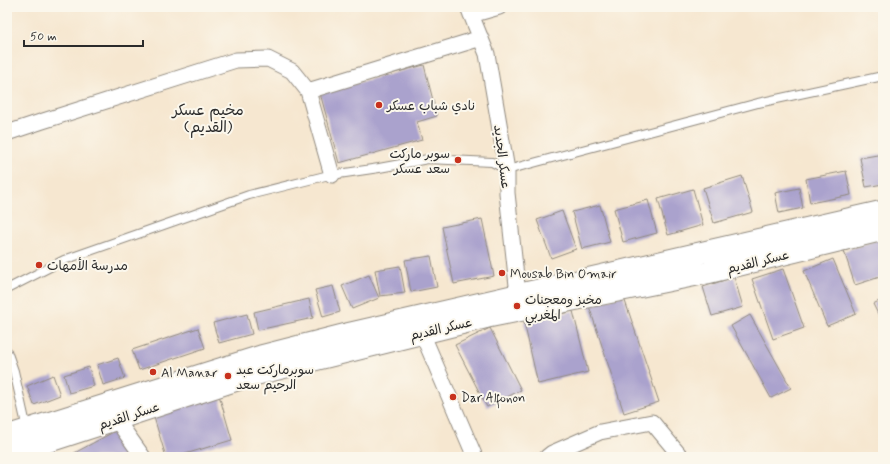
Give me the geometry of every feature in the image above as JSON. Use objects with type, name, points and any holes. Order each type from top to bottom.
[{"type":"street","points":[[469,11],[499,7]]},
{"type":"street","name":"عسكر الجديد","points":[[469,11],[487,54],[507,170],[507,193],[519,303]]},
{"type":"street","points":[[308,91],[481,38]]},
{"type":"street","points":[[7,133],[236,60],[268,59],[292,72],[308,91],[332,175]]},
{"type":"street","name":"عسكر القديم","points":[[7,455],[246,377],[422,333],[519,303],[883,211]]},
{"type":"street","name":"عسكر القديم","points":[[7,436],[261,356],[351,333],[519,303],[707,273],[883,230]]},
{"type":"street","points":[[422,333],[476,457]]},
{"type":"street","points":[[116,419],[143,457]]},
{"type":"street","points":[[547,457],[552,453],[600,432],[652,422],[682,457]]},
{"type":"lane","points":[[7,289],[64,260],[249,195],[332,175],[428,159],[492,162],[507,170],[758,103],[883,76]]},
{"type":"lane","points":[[7,351],[14,371],[27,429]]},
{"type":"building","name":"نادي شباب عسكر","points":[[424,65],[437,116],[417,122],[422,140],[339,163],[320,93]]},
{"type":"building","points":[[883,154],[883,184],[866,187],[860,158]]},
{"type":"building","points":[[846,171],[851,195],[810,203],[806,179]]},
{"type":"building","points":[[742,176],[753,212],[714,223],[703,188]]},
{"type":"building","points":[[799,188],[803,208],[779,213],[775,193]]},
{"type":"building","points":[[693,189],[703,225],[668,235],[658,199]]},
{"type":"building","points":[[648,200],[657,233],[623,242],[614,209]]},
{"type":"building","points":[[600,205],[610,242],[582,249],[572,212]]},
{"type":"building","points":[[562,211],[576,249],[551,258],[537,220]]},
{"type":"building","points":[[482,219],[494,276],[454,284],[442,227]]},
{"type":"building","points":[[883,238],[883,276],[855,285],[844,251]]},
{"type":"building","points":[[431,256],[437,287],[411,292],[405,260]]},
{"type":"building","points":[[833,259],[856,314],[827,326],[804,271]]},
{"type":"building","points":[[400,266],[405,293],[380,296],[375,270]]},
{"type":"building","points":[[783,269],[804,328],[773,339],[752,279]]},
{"type":"building","points":[[369,275],[379,298],[352,309],[342,286]]},
{"type":"building","points":[[734,277],[743,307],[712,316],[703,287]]},
{"type":"building","points":[[333,286],[340,312],[323,317],[315,290]]},
{"type":"building","points":[[623,295],[659,402],[624,413],[589,306]]},
{"type":"building","points":[[309,299],[313,318],[258,330],[254,312]]},
{"type":"building","points":[[883,299],[883,324],[873,304]]},
{"type":"building","points":[[573,311],[588,372],[538,384],[524,322]]},
{"type":"building","points":[[247,314],[252,334],[219,343],[213,323]]},
{"type":"building","points":[[750,315],[791,388],[771,398],[731,326]]},
{"type":"building","points":[[198,328],[205,348],[139,370],[132,350]]},
{"type":"building","points":[[490,328],[521,390],[487,407],[455,345]]},
{"type":"building","points":[[118,358],[125,378],[103,385],[97,365]]},
{"type":"building","points":[[89,367],[94,386],[69,393],[64,375]]},
{"type":"building","points":[[53,375],[60,395],[34,405],[27,386]]},
{"type":"building","points":[[219,395],[232,440],[175,457],[166,457],[153,414]]},
{"type":"building","points":[[121,428],[137,457],[67,457]]},
{"type":"place","name":"نادي شباب عسكر","points":[[379,105]]},
{"type":"place","name":"سوبر ماركت سعد عسكر","points":[[458,160]]},
{"type":"place","name":"مدرسة الأمهات","points":[[39,265]]},
{"type":"place","name":"Mousab Bin Omair","points":[[502,273]]},
{"type":"place","name":"مخبز ومعجنات المغربي","points":[[517,306]]},
{"type":"place","name":"Al Manar","points":[[153,372]]},
{"type":"place","name":"سوبرماركت عبد الرحيم سعد","points":[[228,376]]},
{"type":"place","name":"Dar Alfonon","points":[[453,397]]},
{"type":"district","name":"مخيم عسكر (القديم)","points":[[208,118]]}]
